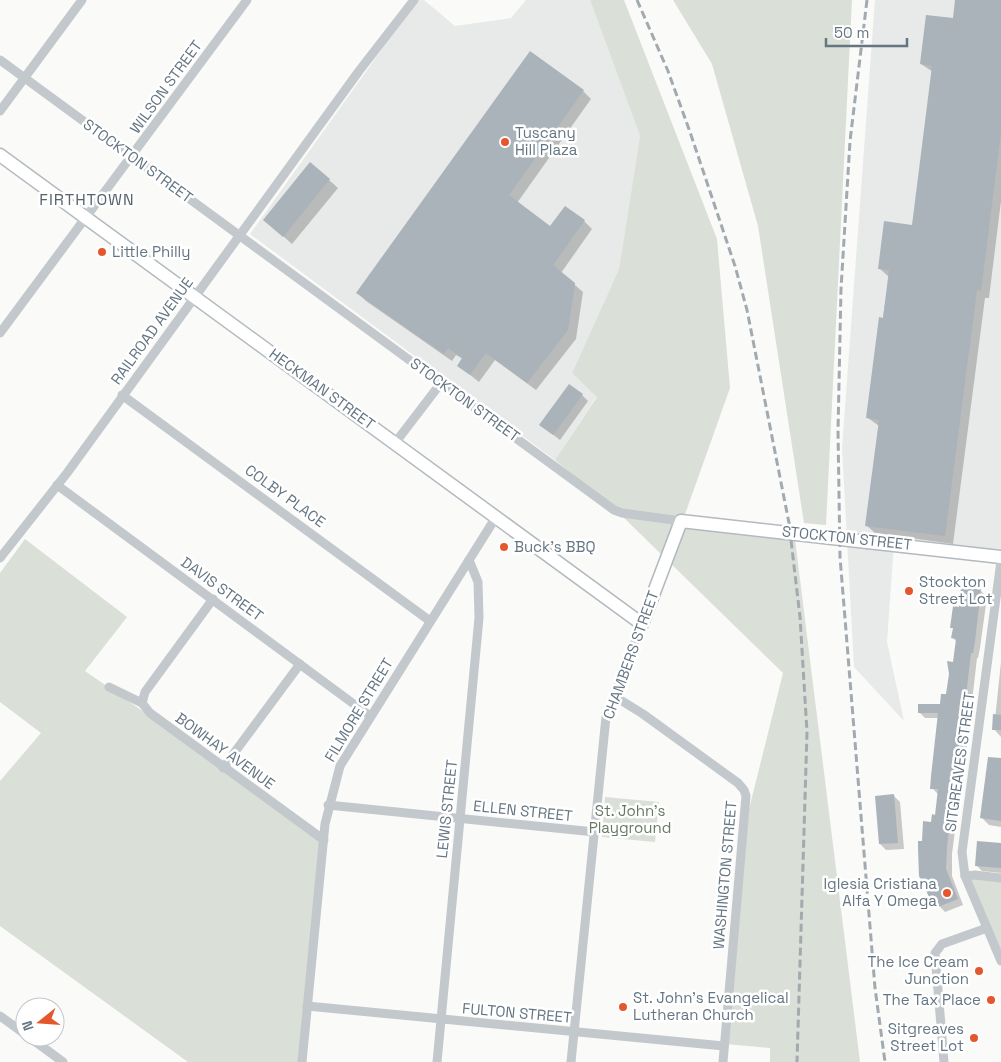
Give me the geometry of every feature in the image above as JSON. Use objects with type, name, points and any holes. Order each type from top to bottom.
[{"type":"street","points":[[0,111],[82,0]]},
{"type":"street","name":"WILSON STREET","points":[[0,333],[247,0]]},
{"type":"street","name":"RAILROAD AVENUE","points":[[0,558],[57,485],[359,71],[414,0]]},
{"type":"street","name":"STOCKTON STREET","points":[[0,60],[614,510],[622,513],[681,521],[1001,557]]},
{"type":"street","name":"HECKMAN STREET","points":[[0,155],[642,624]]},
{"type":"street","points":[[395,443],[441,383]]},
{"type":"street","name":"COLBY PLACE","points":[[122,395],[430,621]]},
{"type":"street","name":"DAVIS STREET","points":[[57,485],[370,716]]},
{"type":"street","name":"FILMORE STREET","points":[[302,1062],[328,805],[342,761],[496,517]]},
{"type":"street","name":"CHAMBERS STREET","points":[[571,1062],[605,725],[614,696],[681,521]]},
{"type":"street","name":"LEWIS STREET","points":[[436,1062],[479,618],[478,582],[469,560]]},
{"type":"street","name":"SITGREAVES STREET","points":[[1001,562],[963,836],[962,865],[1001,960]]},
{"type":"street","points":[[142,703],[145,692],[213,600]]},
{"type":"street","points":[[223,768],[300,664]]},
{"type":"street","name":"BOWHAY AVENUE","points":[[108,687],[142,703],[150,713],[223,768],[324,840]]},
{"type":"street","name":"WASHINGTON STREET","points":[[614,696],[678,739],[744,790],[746,806],[723,1062]]},
{"type":"street","name":"ELLEN STREET","points":[[328,805],[595,832]]},
{"type":"street","points":[[965,876],[975,874],[1001,878]]},
{"type":"street","points":[[944,1062],[935,953],[942,944],[987,928]]},
{"type":"street","name":"FULTON STREET","points":[[307,1006],[724,1046]]},
{"type":"street","points":[[0,1016],[15,1027]]},
{"type":"street","points":[[43,1047],[63,1062]]},
{"type":"shaded area","points":[[417,0],[424,0],[455,26],[511,18],[526,0],[590,0],[640,136],[619,269],[572,373],[597,396],[555,460],[250,234]]},
{"type":"shaded area","points":[[875,0],[1001,0],[1001,557],[894,543],[887,642],[904,721],[854,667],[842,448]]},
{"type":"green space","points":[[590,0],[624,0],[717,239],[730,388],[683,520],[794,531],[860,1062],[770,1062],[770,1048],[726,1044],[749,809],[783,673],[621,515],[555,460],[597,397],[572,373],[619,269],[640,136]]},
{"type":"green space","points":[[673,0],[852,0],[826,525],[804,523],[758,226],[712,64]]},
{"type":"green space","points":[[25,539],[127,617],[85,671],[321,835],[301,1062],[188,1062],[0,926],[0,781],[41,733],[0,702],[0,573]]},
{"type":"green space","name":"St. John’s Playground","points":[[605,797],[659,802],[655,842],[602,837]]},
{"type":"green space","points":[[965,876],[1001,880],[1001,955]]},
{"type":"building","points":[[955,0],[1001,0],[1001,133],[981,291],[977,290],[945,536],[865,526],[879,420],[866,418],[879,317],[883,318],[889,270],[878,269],[884,221],[912,225],[932,66],[920,64],[926,15],[953,18]]},
{"type":"building","points":[[530,51],[584,90],[509,195],[550,226],[565,206],[585,220],[553,265],[575,283],[568,330],[527,383],[486,353],[470,375],[457,366],[462,358],[448,348],[444,354],[356,293]]},
{"type":"building","points":[[310,162],[330,179],[283,237],[263,220]]},
{"type":"building","points":[[569,384],[583,394],[553,435],[539,425]]},
{"type":"building","points":[[961,587],[981,589],[961,739],[956,762],[955,793],[953,793],[947,847],[946,869],[958,899],[938,907],[933,895],[929,897],[919,876],[918,841],[922,841],[923,821],[931,822],[932,814],[935,815],[938,789],[930,789],[938,713],[918,713],[918,704],[940,704],[941,694],[946,694],[949,674],[947,661],[953,662],[956,639],[951,638],[953,628],[950,628],[953,606],[959,607]]},
{"type":"building","points":[[993,714],[1001,715],[1001,730],[992,730]]},
{"type":"building","points":[[988,757],[1001,758],[1001,821],[980,818]]},
{"type":"building","points":[[894,794],[898,843],[879,844],[875,796]]},
{"type":"building","points":[[977,841],[1001,843],[1001,868],[975,866]]},
{"type":"railway","points":[[637,0],[668,71],[735,266],[747,310],[789,523],[800,617],[807,732],[797,1062]]},
{"type":"railway","points":[[867,0],[850,141],[841,289],[838,431],[840,557],[875,988],[885,1062]]},
{"type":"place","name":"Tuscany Hill Plaza","points":[[505,142]]},
{"type":"place","name":"Little Philly","points":[[102,252]]},
{"type":"place","name":"Buck's BBQ","points":[[504,547]]},
{"type":"place","name":"Stockton Street Lot","points":[[909,591]]},
{"type":"place","name":"Iglesia Cristiana Alfa Y Omega","points":[[947,893]]},
{"type":"place","name":"The Ice Cream Junction","points":[[979,971]]},
{"type":"place","name":"The Tax Place","points":[[991,1000]]},
{"type":"place","name":"St. John's Evangelical Lutheran Church","points":[[623,1007]]},
{"type":"place","name":"Sitgreaves Street Lot","points":[[974,1038]]},
{"type":"district","name":"FIRTHTOWN","points":[[87,199]]}]
